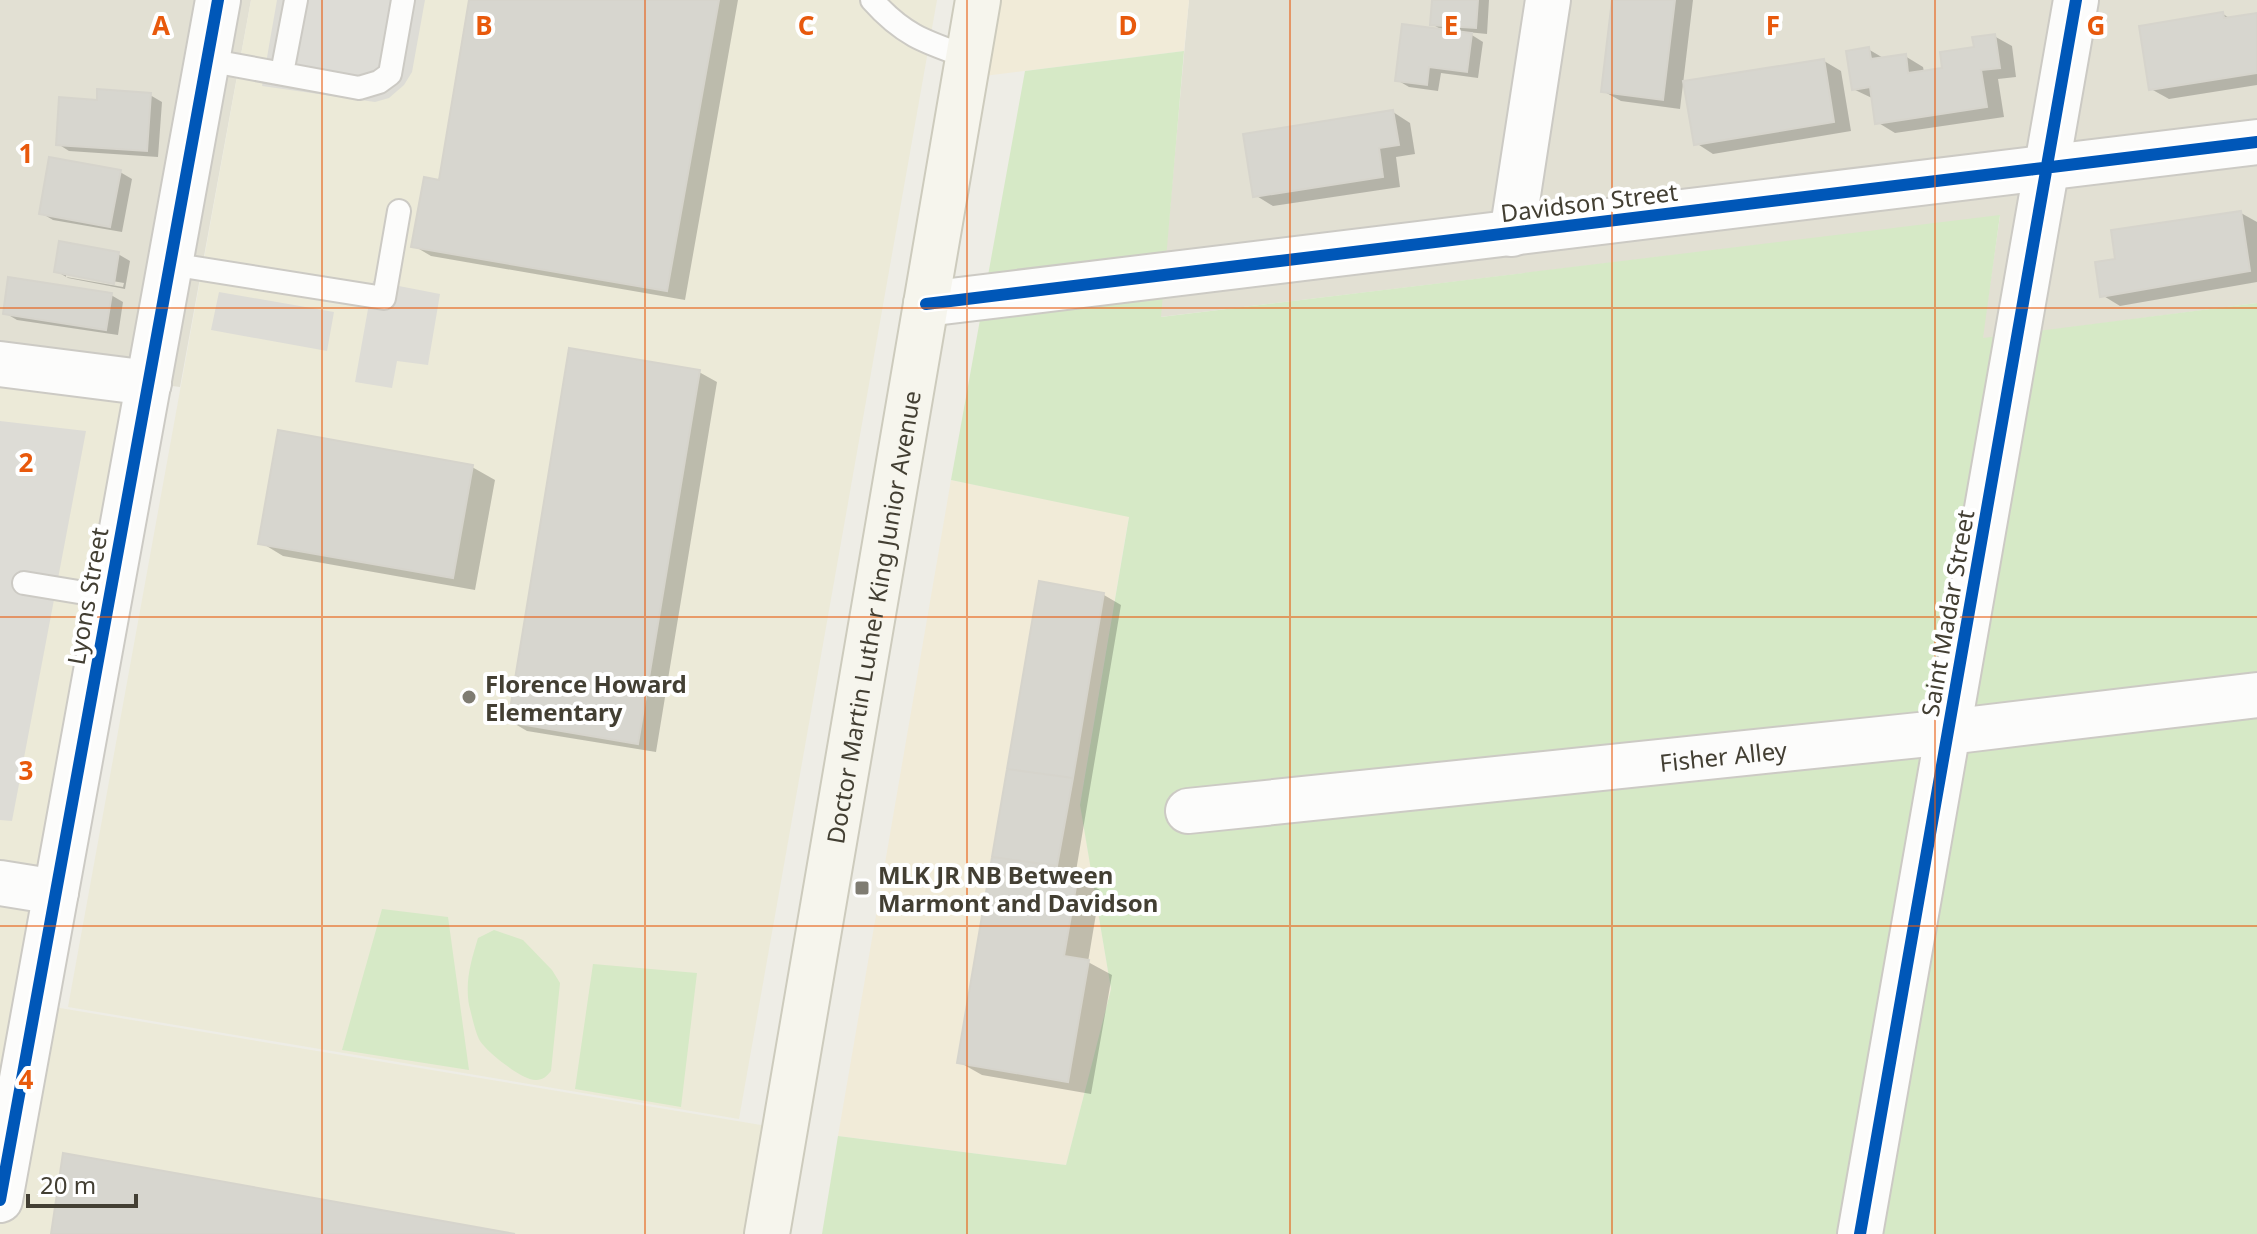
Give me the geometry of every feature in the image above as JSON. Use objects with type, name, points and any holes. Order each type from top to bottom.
[{"type":"main road","name":"Doctor Martin Luther King Junior Avenue","points":[[767,1234],[978,0]]},
{"type":"street","name":"Lyons Street","points":[[0,1200],[218,0]]},
{"type":"street","points":[[1512,234],[1548,0]]},
{"type":"street","name":"Saint Madar Street","points":[[1860,1234],[2076,0]]},
{"type":"street","name":"Davidson Street","points":[[926,304],[2257,142]]},
{"type":"street","points":[[0,364],[149,383]]},
{"type":"street","name":"Fisher Alley","points":[[1188,811],[1948,732],[2257,695]]},
{"type":"street","points":[[0,883],[56,892]]},
{"type":"lane","points":[[282,73],[296,0]]},
{"type":"lane","points":[[207,60],[359,88],[379,82],[390,74],[403,0]]},
{"type":"lane","points":[[872,0],[889,19],[916,38],[968,57]]},
{"type":"lane","points":[[170,264],[384,298],[399,211]]},
{"type":"lane","points":[[24,583],[109,597]]},
{"type":"shaded area","points":[[0,0],[251,0],[180,387],[0,364]]},
{"type":"shaded area","name":"Florence Howard Elementary","points":[[251,0],[937,0],[739,1119],[68,1007]]},
{"type":"shaded area","points":[[277,0],[425,0],[412,72],[404,85],[389,98],[375,102],[262,86]]},
{"type":"shaded area","points":[[997,0],[1189,0],[1184,51],[984,76]]},
{"type":"shaded area","points":[[1189,0],[2257,0],[2257,303],[1982,339],[2000,216],[1160,317]]},
{"type":"shaded area","points":[[373,281],[440,294],[428,365],[397,361],[392,388],[355,382]]},
{"type":"shaded area","points":[[219,292],[334,312],[327,351],[211,330]]},
{"type":"shaded area","points":[[0,364],[149,383],[36,1004],[785,1129],[767,1234],[0,1234]]},
{"type":"shaded area","points":[[0,421],[86,431],[12,821],[0,820]]},
{"type":"shaded area","points":[[951,480],[1129,516],[1080,804],[1111,989],[1066,1165],[838,1136]]},
{"type":"green space","points":[[1184,51],[1161,317],[2000,215],[1983,338],[2257,303],[2257,1234],[822,1234],[838,1136],[1066,1165],[1111,989],[1080,805],[1129,517],[951,480],[1025,71]]},
{"type":"green space","points":[[382,909],[448,917],[469,1070],[342,1050]]},
{"type":"green space","points":[[494,930],[523,940],[552,970],[560,983],[551,1071],[541,1079],[530,1079],[506,1065],[484,1046],[475,1029],[468,996],[469,971],[478,938]]},
{"type":"green space","points":[[593,964],[697,973],[681,1107],[575,1089]]},
{"type":"building","points":[[469,0],[719,0],[667,291],[411,247],[424,177],[439,180]]},
{"type":"building","points":[[1432,0],[1478,0],[1476,28],[1430,25]]},
{"type":"building","points":[[1612,0],[1675,0],[1663,100],[1601,92]]},
{"type":"building","points":[[2223,12],[2224,18],[2257,13],[2257,73],[2149,90],[2139,26]]},
{"type":"building","points":[[1402,24],[1472,33],[1467,72],[1429,67],[1427,85],[1395,81]]},
{"type":"building","points":[[1995,34],[2000,68],[1981,70],[1987,107],[1875,124],[1870,87],[1852,90],[1846,51],[1869,47],[1871,59],[1906,54],[1908,73],[1942,68],[1940,52],[1974,47],[1972,37]]},
{"type":"building","points":[[1824,59],[1834,122],[1694,145],[1683,81]]},
{"type":"building","points":[[97,89],[151,93],[147,151],[56,145],[59,97],[97,100]]},
{"type":"building","points":[[1393,110],[1399,145],[1379,148],[1383,177],[1253,197],[1243,134]]},
{"type":"building","points":[[49,157],[121,170],[110,227],[39,214]]},
{"type":"building","points":[[2241,211],[2250,271],[2100,297],[2095,262],[2115,259],[2111,230]]},
{"type":"building","points":[[59,241],[119,252],[114,284],[54,272]]},
{"type":"building","points":[[8,277],[112,293],[106,330],[3,314]]},
{"type":"building","points":[[569,348],[700,370],[638,744],[508,722]]},
{"type":"building","points":[[278,430],[473,465],[453,578],[258,544]]},
{"type":"building","points":[[1039,581],[1104,593],[1073,778],[1007,769]]},
{"type":"building","points":[[1007,769],[1073,778],[1057,866],[992,857]]},
{"type":"building","points":[[992,857],[1057,866],[1057,872],[1078,875],[1064,956],[1089,960],[1068,1082],[957,1063]]},
{"type":"building","points":[[63,1153],[515,1234],[51,1234]]},
{"type":"cycle path","points":[[0,1200],[218,0]]},
{"type":"cycle path","points":[[1860,1234],[2076,0]]},
{"type":"cycle path","points":[[926,304],[2257,142]]},
{"type":"place","name":"Florence Howard Elementary","points":[[469,697]]},
{"type":"place","name":"MLK JR NB Between Marmont and Davidson","points":[[862,888]]}]
